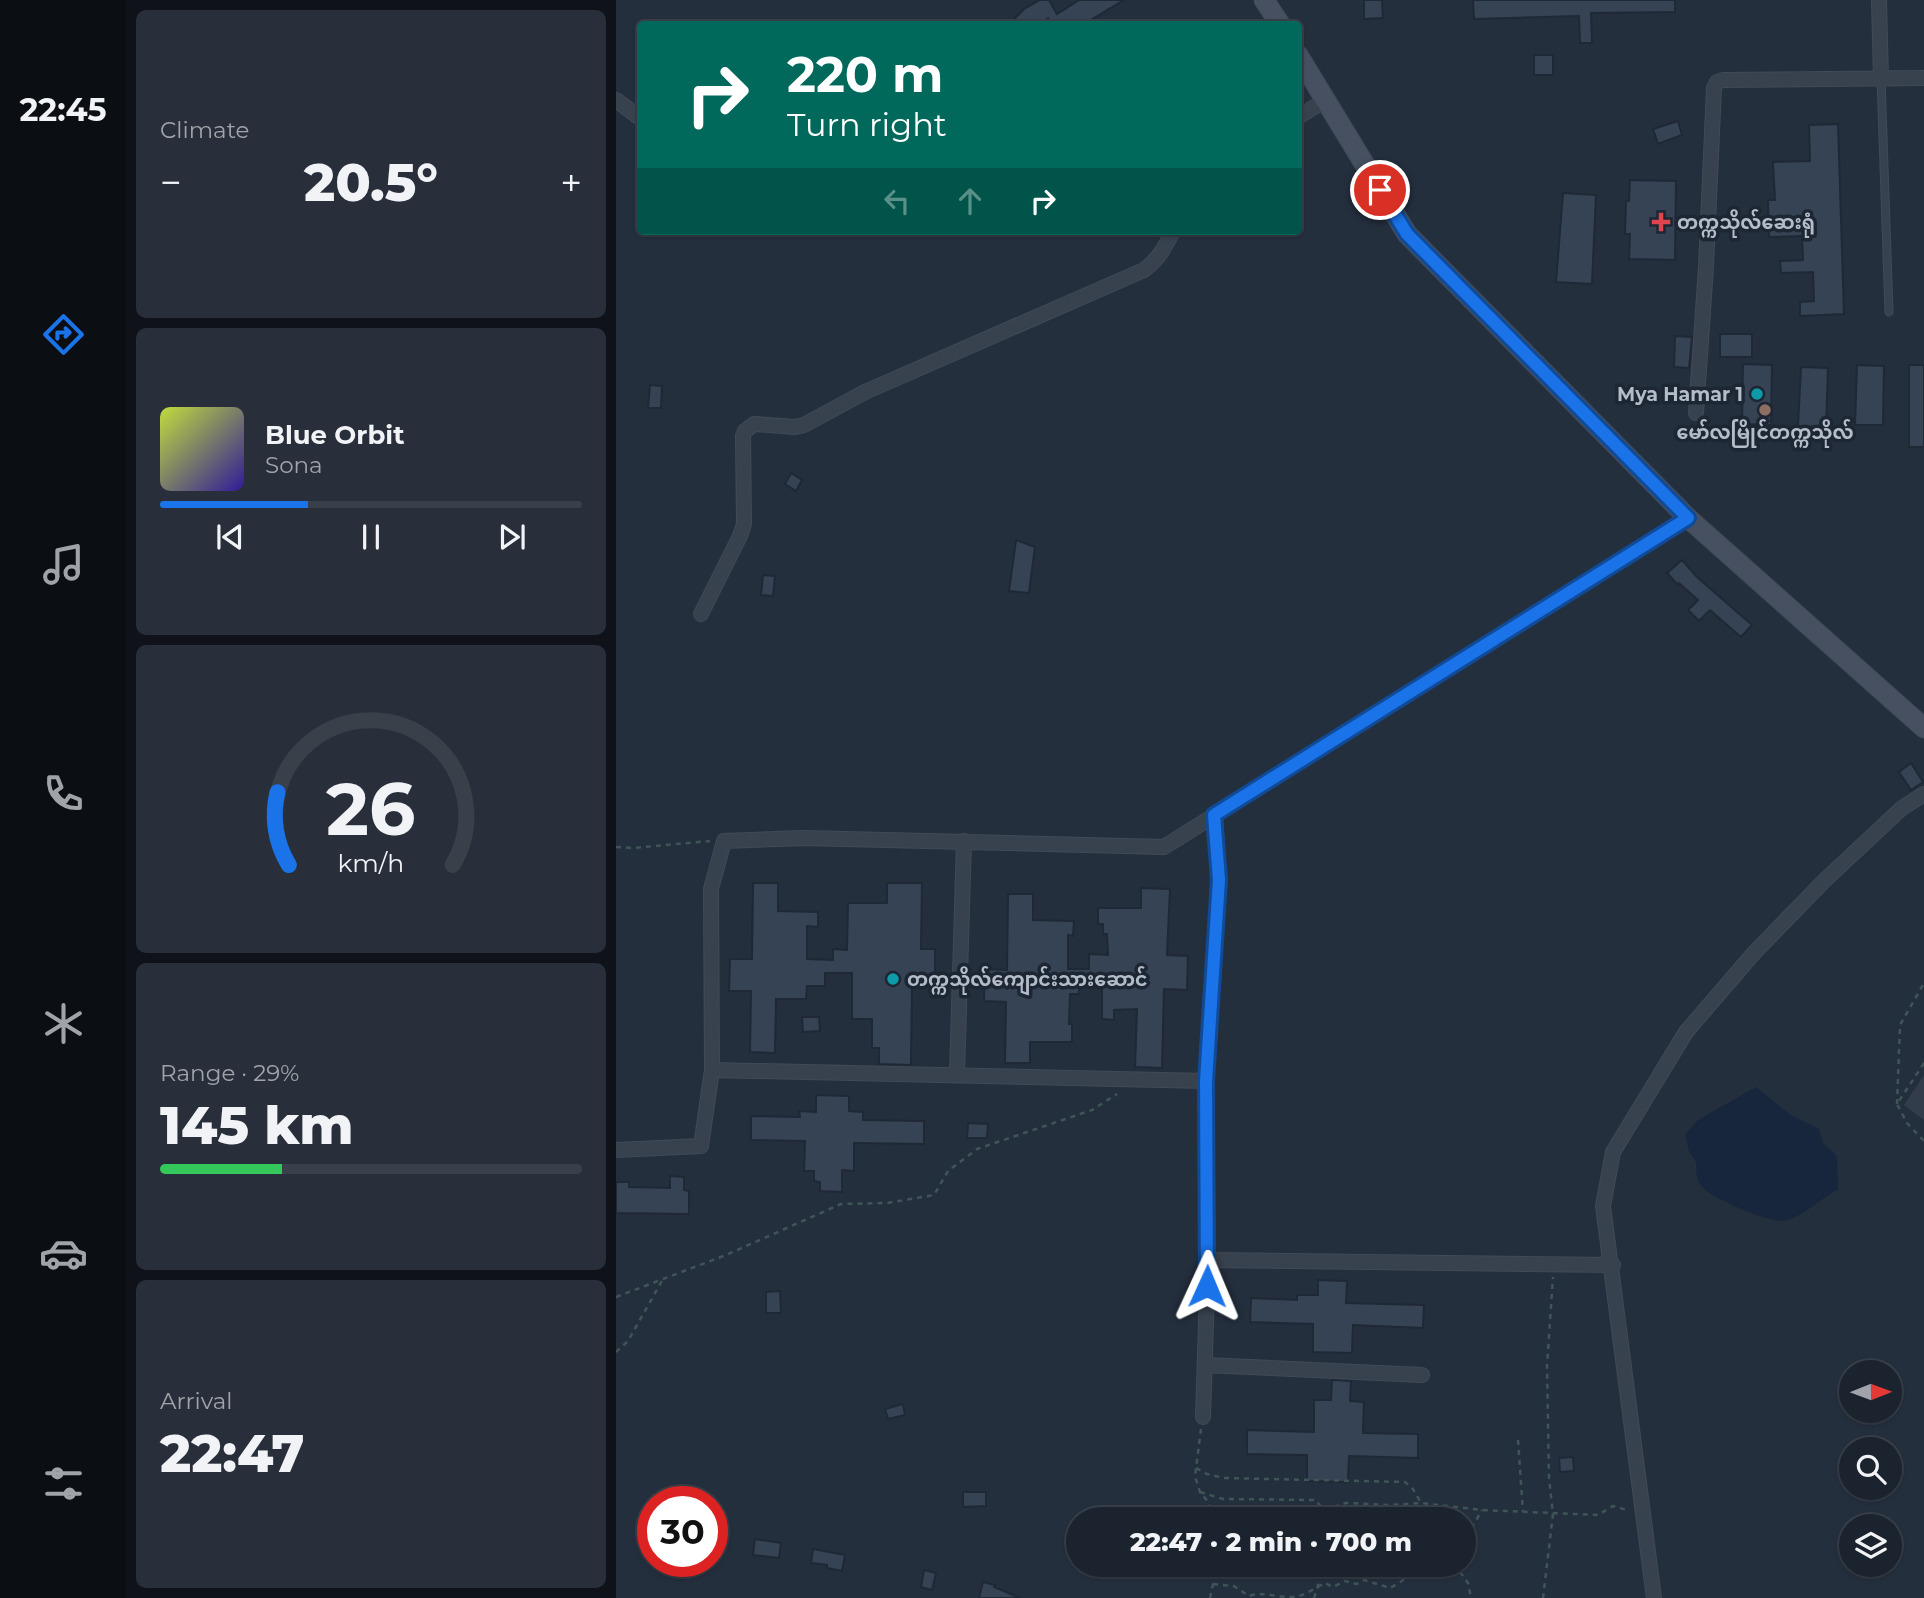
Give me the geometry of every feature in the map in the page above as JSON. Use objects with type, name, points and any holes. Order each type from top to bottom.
[{"type":"main road","points":[[1264,0],[1278,21]]},
{"type":"main road","points":[[1302,61],[1407,234],[1688,518],[1924,728]]},
{"type":"street","points":[[1879,0],[1881,79]]},
{"type":"street","points":[[1696,413],[1714,88],[1717,82],[1924,78]]},
{"type":"street","points":[[616,100],[637,116]]},
{"type":"street","points":[[1302,115],[1326,100]]},
{"type":"street","points":[[701,614],[744,524],[743,436],[749,426],[804,425],[866,392],[1144,270],[1165,249],[1171,235]]},
{"type":"street","points":[[616,1150],[701,1146],[712,1070],[711,889],[724,841],[804,838],[1164,847],[1688,518]]},
{"type":"street","points":[[1654,1598],[1613,1265],[1603,1206],[1614,1152],[1686,1032],[1754,953],[1825,880],[1902,808],[1924,794]]},
{"type":"street","points":[[1203,1417],[1208,1260],[1206,1081],[1219,880],[1214,815]]},
{"type":"street","points":[[957,1074],[964,841]]},
{"type":"street","points":[[712,1070],[1206,1081]]},
{"type":"street","points":[[1208,1260],[1613,1265]]},
{"type":"street","points":[[1205,1366],[1422,1375]]},
{"type":"lane","points":[[1881,79],[1889,312]]},
{"type":"path","points":[[616,847],[724,841]]},
{"type":"path","points":[[1924,983],[1900,1025],[1897,1104],[1907,1123],[1924,1141]]},
{"type":"path","points":[[1897,1104],[1924,1063]]},
{"type":"path","points":[[616,1297],[726,1255],[841,1204],[887,1203],[934,1195],[948,1171],[977,1149],[1092,1110],[1141,1079]]},
{"type":"path","points":[[1543,1598],[1553,1514],[1549,1478],[1547,1366],[1553,1264]]},
{"type":"path","points":[[616,1352],[628,1341],[663,1279]]},
{"type":"path","points":[[1203,1417],[1195,1476],[1200,1492],[1209,1507]]},
{"type":"path","points":[[1518,1440],[1523,1512]]},
{"type":"path","points":[[1196,1468],[1224,1478],[1405,1482],[1413,1489],[1421,1503]]},
{"type":"path","points":[[1200,1492],[1223,1499],[1315,1500],[1321,1507]]},
{"type":"path","points":[[1333,1507],[1346,1503],[1421,1503],[1482,1510],[1598,1515],[1613,1506],[1633,1514],[1644,1512]]},
{"type":"path","points":[[1476,1520],[1482,1510]]},
{"type":"path","points":[[1210,1598],[1212,1577]]},
{"type":"path","points":[[1314,1598],[1318,1577]]},
{"type":"path","points":[[1213,1584],[1234,1586],[1249,1596],[1259,1592],[1286,1598],[1298,1597],[1325,1583],[1333,1587],[1345,1581],[1357,1584],[1364,1580],[1390,1588],[1405,1577]]},
{"type":"path","points":[[1463,1577],[1468,1583],[1471,1598]]},
{"type":"shaded area","points":[[1924,1075],[1924,1120],[1904,1105]]},
{"type":"shaded area","points":[[1756,1087],[1792,1116],[1819,1129],[1823,1143],[1837,1156],[1838,1190],[1788,1220],[1775,1220],[1753,1214],[1707,1192],[1699,1181],[1696,1162],[1689,1152],[1685,1134],[1698,1120]]},
{"type":"building","points":[[1040,0],[1049,0],[1057,14],[1079,0],[1124,0],[1089,21],[1044,21],[1049,18],[1044,21],[1017,21],[1015,18]]},
{"type":"building","points":[[1364,0],[1382,0],[1383,18],[1364,19]]},
{"type":"building","points":[[1473,0],[1675,0],[1675,12],[1591,13],[1592,43],[1580,43],[1579,16],[1474,19]]},
{"type":"building","points":[[1534,55],[1553,55],[1553,75],[1534,75]]},
{"type":"building","points":[[1678,121],[1682,135],[1658,144],[1653,129]]},
{"type":"building","points":[[1838,124],[1844,314],[1800,316],[1800,302],[1814,301],[1813,272],[1781,273],[1780,261],[1803,260],[1802,236],[1769,237],[1768,200],[1775,200],[1773,162],[1810,161],[1809,125]]},
{"type":"building","points":[[1630,180],[1676,181],[1675,260],[1629,259],[1630,234],[1625,234]]},
{"type":"building","points":[[1563,193],[1596,195],[1592,284],[1556,282]]},
{"type":"building","points":[[1720,334],[1752,334],[1752,357],[1720,357]]},
{"type":"building","points":[[1675,336],[1692,337],[1689,368],[1674,367]]},
{"type":"building","name":"Mya Hamar 1","points":[[1743,364],[1772,365],[1771,425],[1742,424]]},
{"type":"building","points":[[1857,365],[1884,366],[1883,425],[1855,425]]},
{"type":"building","points":[[1909,365],[1924,365],[1924,447],[1909,447]]},
{"type":"building","points":[[1801,367],[1828,368],[1826,427],[1798,426]]},
{"type":"building","points":[[650,385],[662,386],[661,408],[648,408]]},
{"type":"building","points":[[791,473],[802,480],[796,491],[785,484]]},
{"type":"building","points":[[1016,540],[1035,547],[1029,593],[1009,591]]},
{"type":"building","points":[[1682,560],[1697,577],[1752,625],[1741,637],[1710,610],[1699,621],[1688,610],[1698,600],[1667,573]]},
{"type":"building","points":[[763,575],[775,576],[773,596],[761,595]]},
{"type":"building","points":[[1911,763],[1923,782],[1911,790],[1899,772]]},
{"type":"building","points":[[753,883],[778,883],[778,911],[818,912],[818,927],[807,926],[807,959],[833,960],[833,949],[847,950],[848,903],[887,903],[887,883],[922,883],[921,949],[935,949],[935,984],[912,984],[911,1065],[879,1064],[879,1048],[872,1048],[872,1019],[852,1019],[852,973],[825,973],[825,986],[807,986],[806,999],[776,999],[775,1053],[750,1052],[751,991],[729,991],[730,959],[752,959]]},
{"type":"building","points":[[1141,888],[1170,889],[1167,955],[1188,956],[1187,990],[1164,989],[1162,1068],[1135,1067],[1137,1009],[1114,1010],[1114,1020],[1102,1019],[1102,980],[1080,980],[1079,994],[1070,994],[1069,1024],[1072,1024],[1072,1042],[1030,1042],[1030,1063],[1005,1063],[1006,1002],[984,1001],[985,969],[1007,970],[1008,894],[1033,894],[1033,920],[1074,921],[1073,936],[1068,935],[1068,969],[1089,969],[1089,954],[1108,955],[1107,934],[1103,934],[1103,924],[1098,924],[1098,908],[1141,908]]},
{"type":"building","points":[[802,1017],[819,1017],[820,1031],[803,1032]]},
{"type":"building","points":[[816,1095],[849,1096],[849,1111],[863,1112],[863,1120],[924,1121],[924,1144],[854,1143],[854,1171],[842,1170],[842,1192],[820,1191],[820,1182],[814,1181],[814,1171],[804,1171],[805,1141],[751,1140],[751,1116],[800,1117],[799,1111],[816,1112]]},
{"type":"building","points":[[968,1123],[988,1124],[987,1138],[967,1138]]},
{"type":"building","points":[[670,1176],[684,1177],[684,1190],[689,1191],[689,1214],[616,1213],[616,1182],[629,1182],[629,1187],[670,1188]]},
{"type":"building","points":[[1318,1280],[1347,1281],[1346,1303],[1424,1305],[1423,1328],[1353,1325],[1352,1353],[1313,1352],[1313,1324],[1250,1322],[1251,1298],[1297,1300],[1297,1295],[1318,1295]]},
{"type":"building","points":[[780,1291],[781,1313],[766,1313],[766,1292]]},
{"type":"building","points":[[1332,1380],[1351,1381],[1350,1401],[1364,1402],[1363,1433],[1418,1434],[1418,1458],[1349,1456],[1348,1482],[1307,1481],[1307,1455],[1247,1454],[1247,1430],[1314,1432],[1314,1400],[1331,1400]]},
{"type":"building","points":[[903,1404],[905,1415],[888,1419],[885,1409]]},
{"type":"building","points":[[1573,1457],[1574,1471],[1560,1472],[1559,1458]]},
{"type":"building","points":[[963,1492],[986,1492],[986,1506],[963,1507]]},
{"type":"building","points":[[755,1539],[781,1543],[779,1558],[753,1555]]},
{"type":"building","points":[[813,1549],[845,1555],[842,1571],[811,1563]]},
{"type":"building","points":[[924,1570],[936,1573],[932,1590],[921,1587]]},
{"type":"building","points":[[983,1582],[995,1585],[994,1587],[1020,1598],[979,1598]]},
{"type":"place","name":"တက္ကသိုလ်ဆေးရုံ","points":[[1661,222]]},
{"type":"place","name":"Mya Hamar 1","points":[[1757,394]]},
{"type":"place","name":"မော်လမြိုင်တက္ကသိုလ်","points":[[1765,410]]},
{"type":"place","name":"တက္ကသိုလ်ကျောင်းသားဆောင်","points":[[893,979]]},
{"type":"route","points":[[1207,1286],[1206,1081],[1219,880],[1214,815],[1688,518],[1407,234],[1380,190]]}]
